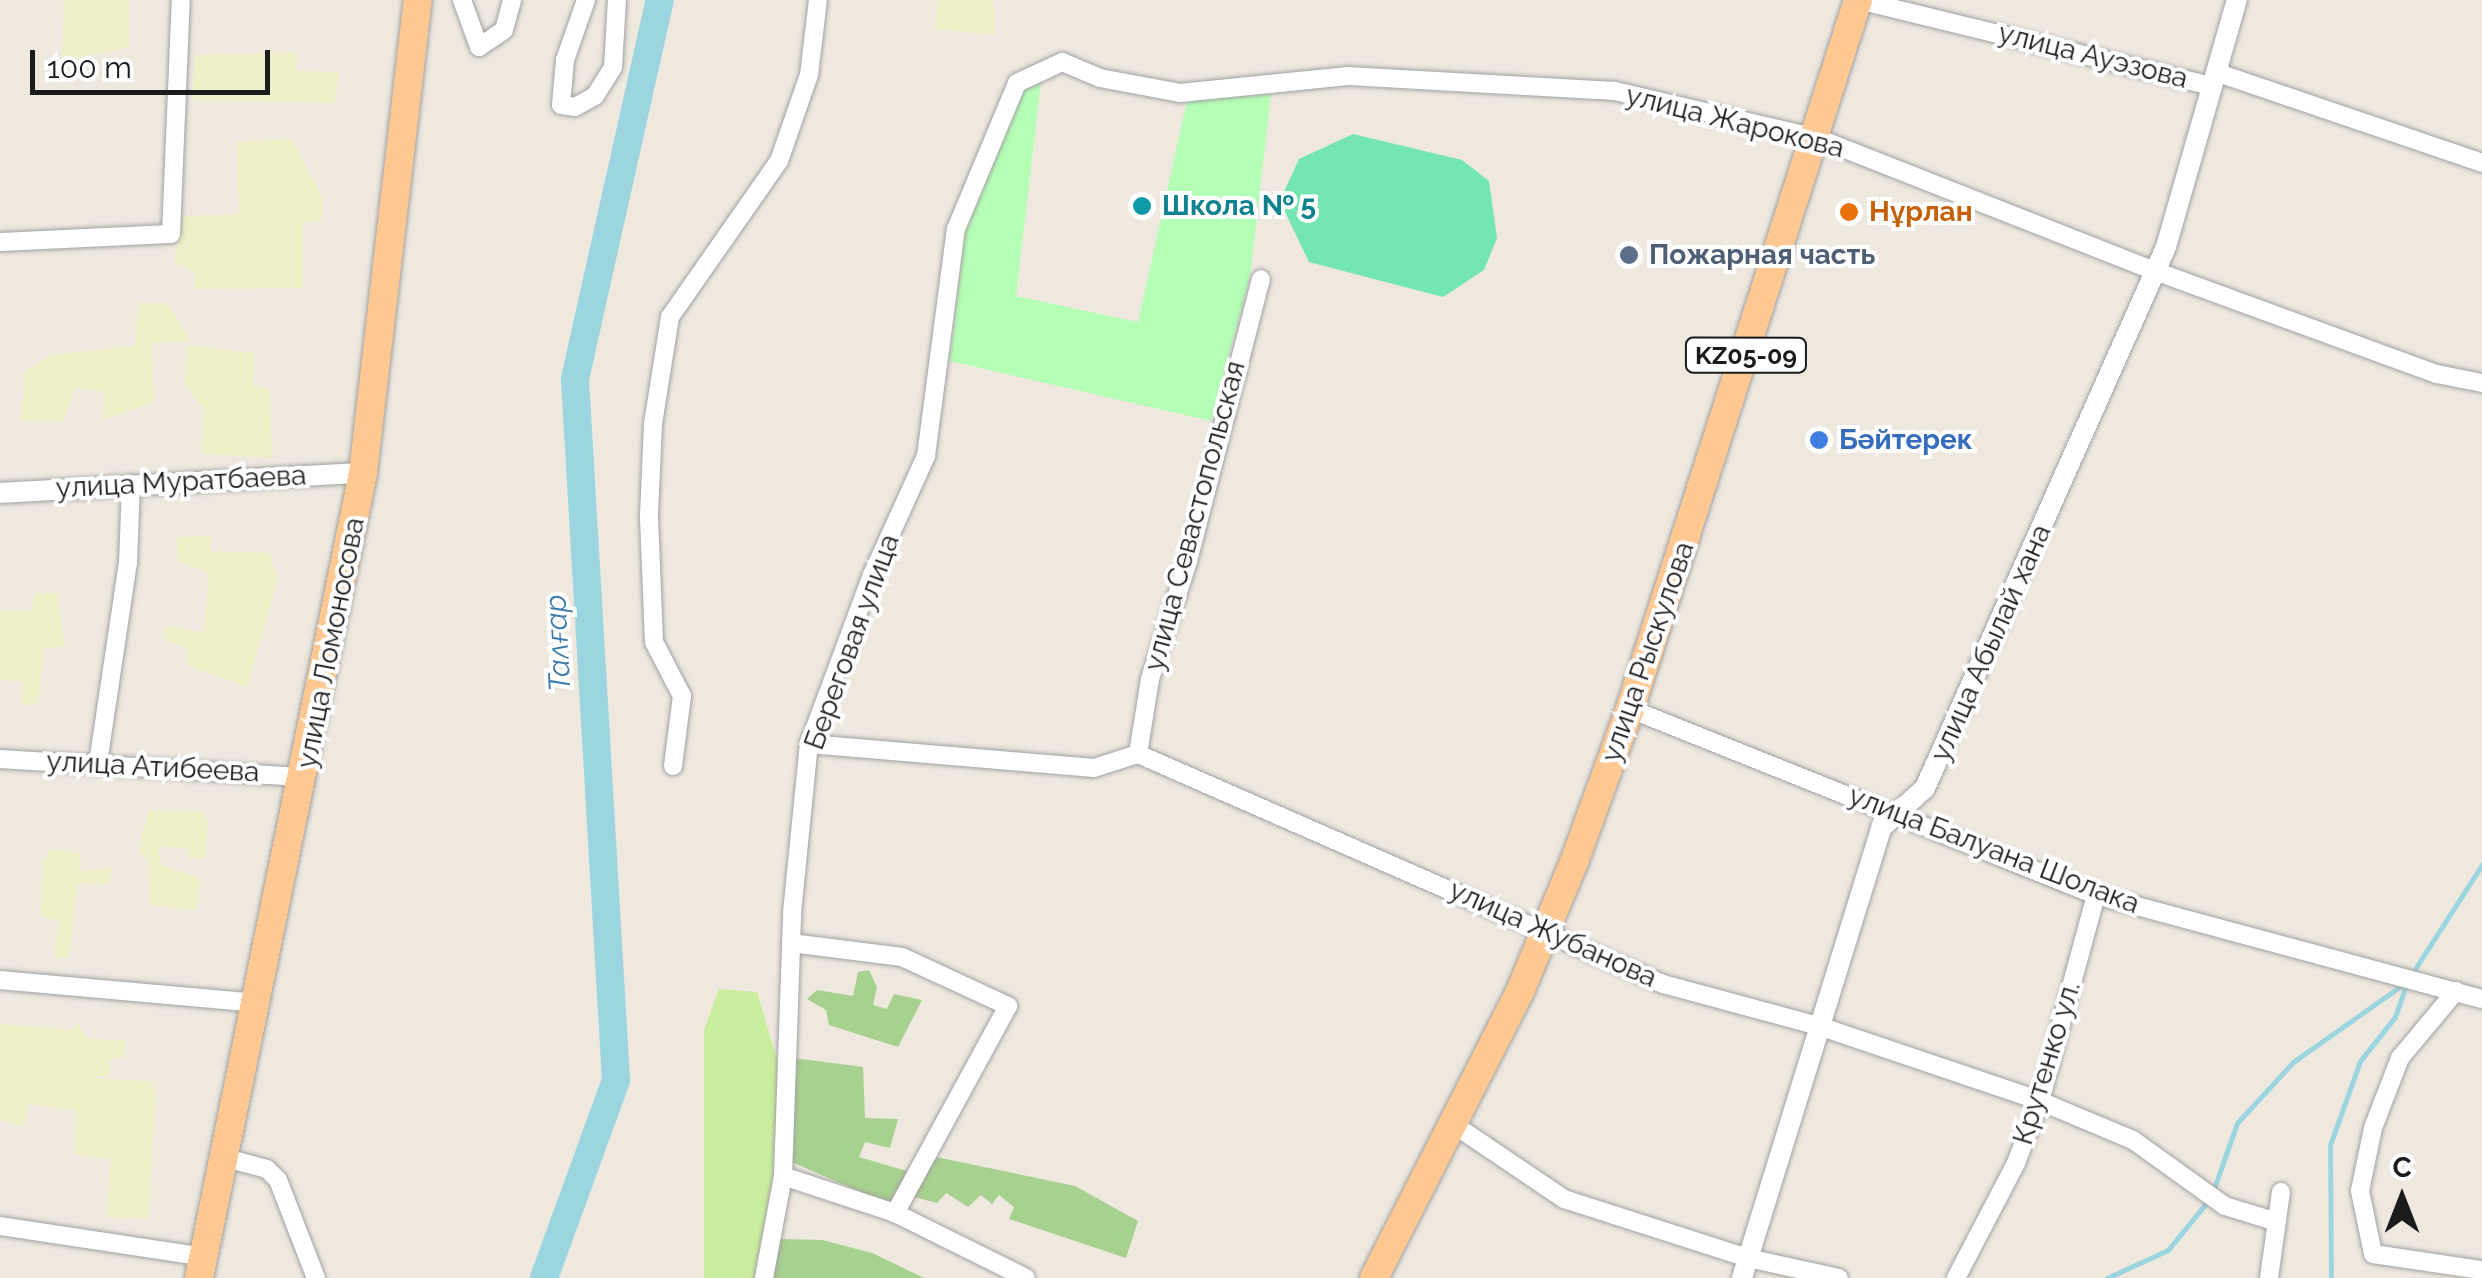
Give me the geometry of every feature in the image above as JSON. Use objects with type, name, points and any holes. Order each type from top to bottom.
[{"type":"main road","name":"улица Ломоносова","points":[[202,1268],[260,1003],[362,473],[418,0]]},
{"type":"main road","name":"улица Рыскулова","points":[[1374,1278],[1545,930],[1630,709],[1817,138],[1858,0]]},
{"type":"street","points":[[0,242],[171,234],[181,0]]},
{"type":"street","points":[[462,0],[479,46],[504,30],[512,0]]},
{"type":"street","points":[[586,0],[565,60],[561,105],[575,107],[595,96],[613,67],[617,0]]},
{"type":"street","points":[[673,766],[682,696],[654,642],[649,515],[653,424],[670,317],[779,161],[809,75],[818,0]]},
{"type":"street","name":"улица Ауэзова","points":[[1858,0],[2215,79],[2482,164]]},
{"type":"street","name":"улица Абылай хана","points":[[1745,1268],[1881,828],[1924,788],[1964,706],[2155,271],[2236,0]]},
{"type":"street","name":"улица Жарокова","points":[[1017,84],[1062,62],[1100,78],[1180,93],[1348,76],[1474,79],[1615,91],[1817,138],[2155,271],[2436,374],[2482,383]]},
{"type":"street","name":"Береговая улица","points":[[764,1278],[783,1176],[791,943],[810,744],[872,575],[926,456],[956,229],[1017,84]]},
{"type":"street","name":"улица Севастопольская","points":[[1138,754],[1150,679],[1188,561],[1260,279]]},
{"type":"street","name":"улица Муратбаева","points":[[0,493],[362,473]]},
{"type":"street","points":[[98,763],[128,563],[131,484]]},
{"type":"street","name":"улица Балуана Шолака","points":[[1630,709],[2096,895],[2482,999]]},
{"type":"street","points":[[810,744],[1094,768],[1138,754]]},
{"type":"street","name":"улица Жубанова","points":[[1138,754],[1664,984],[1822,1027],[2040,1101],[2133,1140],[2189,1184],[2225,1206],[2277,1222]]},
{"type":"street","name":"улица Атибеева","points":[[0,759],[305,777]]},
{"type":"street","name":"Крутенко ул.","points":[[1956,1278],[2016,1163],[2040,1101],[2096,895]]},
{"type":"street","points":[[791,943],[902,957],[1008,1006],[895,1213]]},
{"type":"street","points":[[0,980],[260,1003]]},
{"type":"street","points":[[2456,991],[2400,1058],[2373,1128],[2360,1191],[2373,1254],[2482,1270]]},
{"type":"street","points":[[1453,1124],[1564,1198],[1745,1268],[1839,1278]]},
{"type":"street","points":[[226,1158],[267,1169],[278,1180],[316,1278]]},
{"type":"street","points":[[783,1176],[895,1213],[1026,1278]]},
{"type":"street","points":[[2269,1278],[2281,1192]]},
{"type":"street","points":[[0,1226],[202,1268]]},
{"type":"green space","points":[[64,0],[129,0],[129,47],[62,61]]},
{"type":"green space","points":[[938,0],[993,0],[995,35],[935,29]]},
{"type":"green space","points":[[297,52],[296,71],[339,72],[335,103],[192,100],[195,55]]},
{"type":"green space","points":[[1041,82],[1016,296],[1138,322],[1187,100],[1271,94],[1250,277],[1211,421],[950,361],[964,235],[1023,91]]},
{"type":"green space","points":[[1353,134],[1462,160],[1489,181],[1497,238],[1484,270],[1443,297],[1309,262],[1285,212],[1284,192],[1299,159]]},
{"type":"green space","points":[[292,139],[323,198],[321,220],[303,223],[303,288],[194,289],[195,272],[174,261],[184,216],[239,214],[237,142]]},
{"type":"green space","points":[[139,303],[167,303],[191,341],[152,343],[154,402],[103,420],[104,392],[75,388],[63,421],[21,420],[25,371],[51,355],[134,346]]},
{"type":"green space","points":[[186,345],[254,353],[253,387],[270,389],[272,458],[201,454],[203,407],[185,385]]},
{"type":"green space","points":[[211,535],[211,551],[269,553],[278,579],[247,687],[186,665],[186,647],[163,640],[167,626],[204,632],[209,573],[178,561],[176,538]]},
{"type":"green space","points":[[35,593],[57,593],[65,647],[44,648],[38,704],[22,706],[23,681],[0,680],[0,611],[31,611]]},
{"type":"green space","points":[[148,811],[202,812],[208,822],[205,858],[188,859],[187,848],[158,846],[161,865],[200,878],[197,910],[150,905],[149,863],[139,849]]},
{"type":"green space","points":[[51,849],[80,854],[80,871],[113,868],[108,884],[77,883],[69,958],[54,957],[59,921],[41,917],[42,861]]},
{"type":"green space","points":[[869,970],[877,987],[873,1005],[887,1009],[894,994],[922,1000],[898,1047],[829,1025],[826,1010],[807,999],[817,990],[853,996],[858,972]]},
{"type":"green space","points":[[719,989],[757,992],[780,1070],[776,1212],[764,1278],[704,1278],[704,1030]]},
{"type":"green space","points":[[78,1022],[85,1038],[126,1041],[124,1057],[110,1059],[109,1075],[88,1078],[150,1081],[156,1091],[148,1219],[106,1217],[111,1159],[74,1154],[75,1110],[29,1104],[23,1127],[0,1120],[0,1024],[73,1030]]},
{"type":"green space","points":[[794,1058],[863,1067],[865,1118],[898,1119],[890,1148],[865,1142],[859,1157],[910,1172],[892,1206],[783,1158]]},
{"type":"green space","points":[[936,1157],[1075,1186],[1138,1221],[1126,1258],[1009,1219],[1014,1207],[999,1195],[992,1204],[981,1195],[968,1207],[946,1193],[937,1203],[910,1196]]},
{"type":"green space","points":[[779,1239],[822,1240],[872,1253],[924,1278],[772,1278]]},
{"type":"waterway","name":"Талғар","points":[[544,1278],[616,1080],[575,379],[660,0]]},
{"type":"waterway","points":[[2411,975],[2482,865]]},
{"type":"waterway","points":[[2107,1278],[2168,1250],[2211,1197],[2237,1123],[2293,1062],[2405,983]]},
{"type":"waterway","points":[[2331,1278],[2330,1145],[2360,1061],[2395,1017],[2406,985]]},
{"type":"place","name":"Школа № 5","points":[[1142,206]]},
{"type":"place","name":"Нұрлан","points":[[1849,212]]},
{"type":"place","name":"Пожарная часть","points":[[1629,255]]},
{"type":"place","name":"Бәйтерек","points":[[1819,440]]}]
